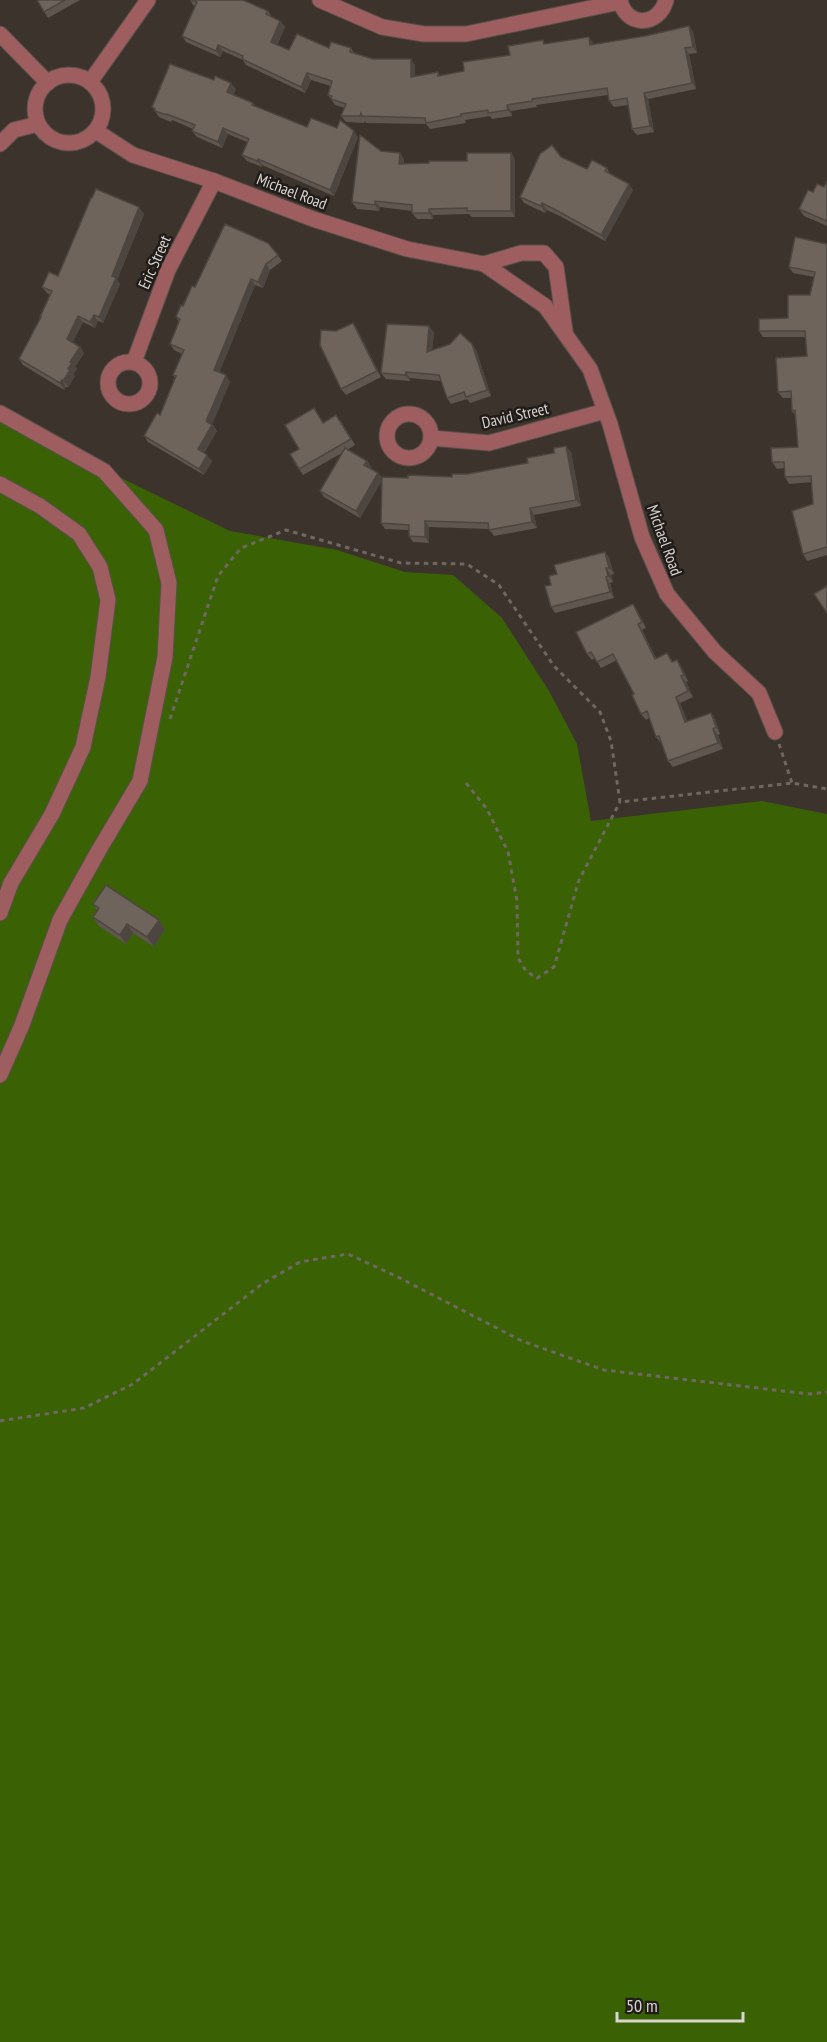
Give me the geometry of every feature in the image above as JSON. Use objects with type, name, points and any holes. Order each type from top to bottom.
[{"type":"street","points":[[90,82],[148,0]]},
{"type":"street","points":[[320,0],[382,27],[424,34],[466,34],[620,1],[628,16],[643,21],[658,15],[666,0]]},
{"type":"street","points":[[0,34],[48,82]]},
{"type":"street","points":[[69,75],[90,82],[98,90],[102,100],[104,111],[102,122],[87,139],[77,143],[65,144],[54,140],[38,124],[35,113],[40,91],[48,82],[69,75]]},
{"type":"street","points":[[0,144],[14,130],[38,124]]},
{"type":"street","name":"Michael Road","points":[[96,131],[133,155],[214,180],[313,219],[406,249],[484,264],[545,306],[590,369],[605,411],[642,537],[667,594],[715,652],[759,693],[775,732]]},
{"type":"street","name":"Eric Street","points":[[134,362],[168,270],[214,180]]},
{"type":"street","name":"Michael Road","points":[[484,264],[521,253],[544,253],[556,267],[566,334]]},
{"type":"street","name":"David Street","points":[[431,438],[489,443],[605,411]]},
{"type":"street","points":[[0,413],[104,471],[156,531],[169,584],[165,657],[140,782],[60,920],[22,1025],[0,1076]]},
{"type":"street","points":[[0,484],[40,506],[79,534],[100,567],[108,600],[98,677],[83,747],[52,814],[10,883],[0,913]]},
{"type":"path","points":[[168,727],[219,576],[241,548],[286,530],[401,563],[467,564],[499,585],[554,666],[600,712],[611,741],[620,802],[579,880],[554,968],[537,978],[526,971],[518,958],[517,901],[508,852],[487,809],[466,783]]},
{"type":"path","points":[[775,732],[792,783]]},
{"type":"path","points":[[620,802],[792,783],[827,789]]},
{"type":"path","points":[[0,1421],[84,1408],[133,1384],[262,1284],[300,1262],[348,1254],[522,1341],[604,1370],[809,1394],[827,1392]]},
{"type":"green space","points":[[0,416],[230,531],[337,550],[405,572],[453,575],[502,618],[549,691],[577,744],[591,821],[762,801],[827,814],[827,2042],[0,2042]]},
{"type":"building","points":[[37,0],[65,0],[44,12]]},
{"type":"building","points":[[191,0],[243,0],[268,11],[266,14],[280,21],[271,42],[289,50],[297,34],[329,48],[331,42],[351,48],[350,52],[373,59],[411,59],[411,77],[438,72],[438,76],[464,71],[463,62],[510,55],[508,46],[543,40],[544,44],[589,37],[590,45],[689,26],[693,47],[685,48],[692,83],[644,93],[650,126],[632,129],[627,98],[609,101],[607,88],[532,99],[532,101],[507,105],[508,110],[461,114],[461,116],[426,123],[425,118],[362,116],[361,113],[360,116],[341,116],[346,104],[331,99],[332,96],[328,95],[332,81],[307,73],[301,87],[218,45],[216,51],[182,36],[197,2]]},
{"type":"building","points":[[170,64],[214,80],[215,76],[231,83],[227,92],[253,103],[252,105],[307,127],[311,118],[337,128],[340,120],[354,131],[330,190],[258,159],[257,161],[242,155],[249,139],[223,128],[218,142],[192,131],[195,125],[155,111],[152,107]]},
{"type":"building","points":[[360,135],[381,151],[400,153],[399,164],[467,161],[467,153],[511,153],[511,211],[467,211],[467,208],[429,209],[429,213],[412,213],[412,205],[375,201],[375,205],[352,202]]},
{"type":"building","points":[[552,145],[561,157],[587,169],[592,160],[607,168],[605,171],[629,184],[601,235],[542,203],[541,206],[520,197],[540,154]]},
{"type":"building","points":[[827,181],[827,221],[799,209],[808,190],[813,192],[817,184],[824,187]]},
{"type":"building","points":[[96,189],[139,207],[112,276],[116,278],[99,317],[94,315],[90,322],[78,316],[67,339],[80,347],[70,362],[72,363],[68,369],[70,370],[60,383],[19,359],[52,291],[42,287],[49,272],[58,276]]},
{"type":"building","points":[[225,224],[268,243],[278,255],[266,264],[258,282],[251,279],[214,370],[226,375],[206,421],[212,425],[198,449],[207,455],[199,469],[144,436],[157,413],[160,415],[184,350],[170,344],[180,319],[176,317],[192,286],[195,287]]},
{"type":"building","points":[[795,237],[827,244],[827,547],[803,554],[792,511],[813,504],[811,476],[785,477],[784,462],[772,462],[771,448],[798,447],[791,391],[778,392],[776,358],[807,356],[805,331],[759,331],[759,319],[788,318],[788,295],[810,295],[815,272],[789,267]]},
{"type":"building","points":[[353,323],[377,371],[341,389],[320,345],[321,330],[336,331]]},
{"type":"building","points":[[387,324],[429,326],[427,352],[450,344],[460,333],[472,344],[487,390],[466,397],[464,392],[447,398],[439,375],[406,372],[405,375],[381,373]]},
{"type":"building","points":[[314,408],[323,423],[336,415],[351,439],[299,469],[290,454],[299,449],[285,425]]},
{"type":"building","points":[[566,446],[576,500],[530,508],[532,522],[489,530],[488,523],[425,521],[425,537],[409,536],[409,525],[381,523],[382,477],[408,478],[408,475],[452,477],[452,474],[467,474],[528,463],[527,458],[554,453],[554,448]]},
{"type":"building","points":[[345,448],[367,461],[364,465],[378,473],[356,511],[320,491]]},
{"type":"building","points":[[605,552],[609,568],[606,568],[608,576],[606,577],[610,592],[551,607],[545,586],[551,585],[549,576],[557,574],[554,565]]},
{"type":"building","points":[[827,586],[827,613],[814,594]]},
{"type":"building","points":[[633,604],[642,622],[638,624],[655,659],[667,653],[672,662],[677,660],[684,675],[681,676],[688,691],[676,697],[685,722],[711,713],[718,743],[668,761],[647,711],[641,714],[632,695],[634,694],[613,654],[597,662],[591,652],[587,654],[576,632]]},
{"type":"building","points":[[106,885],[159,920],[147,937],[127,924],[120,935],[93,917],[99,908],[93,904]]}]
